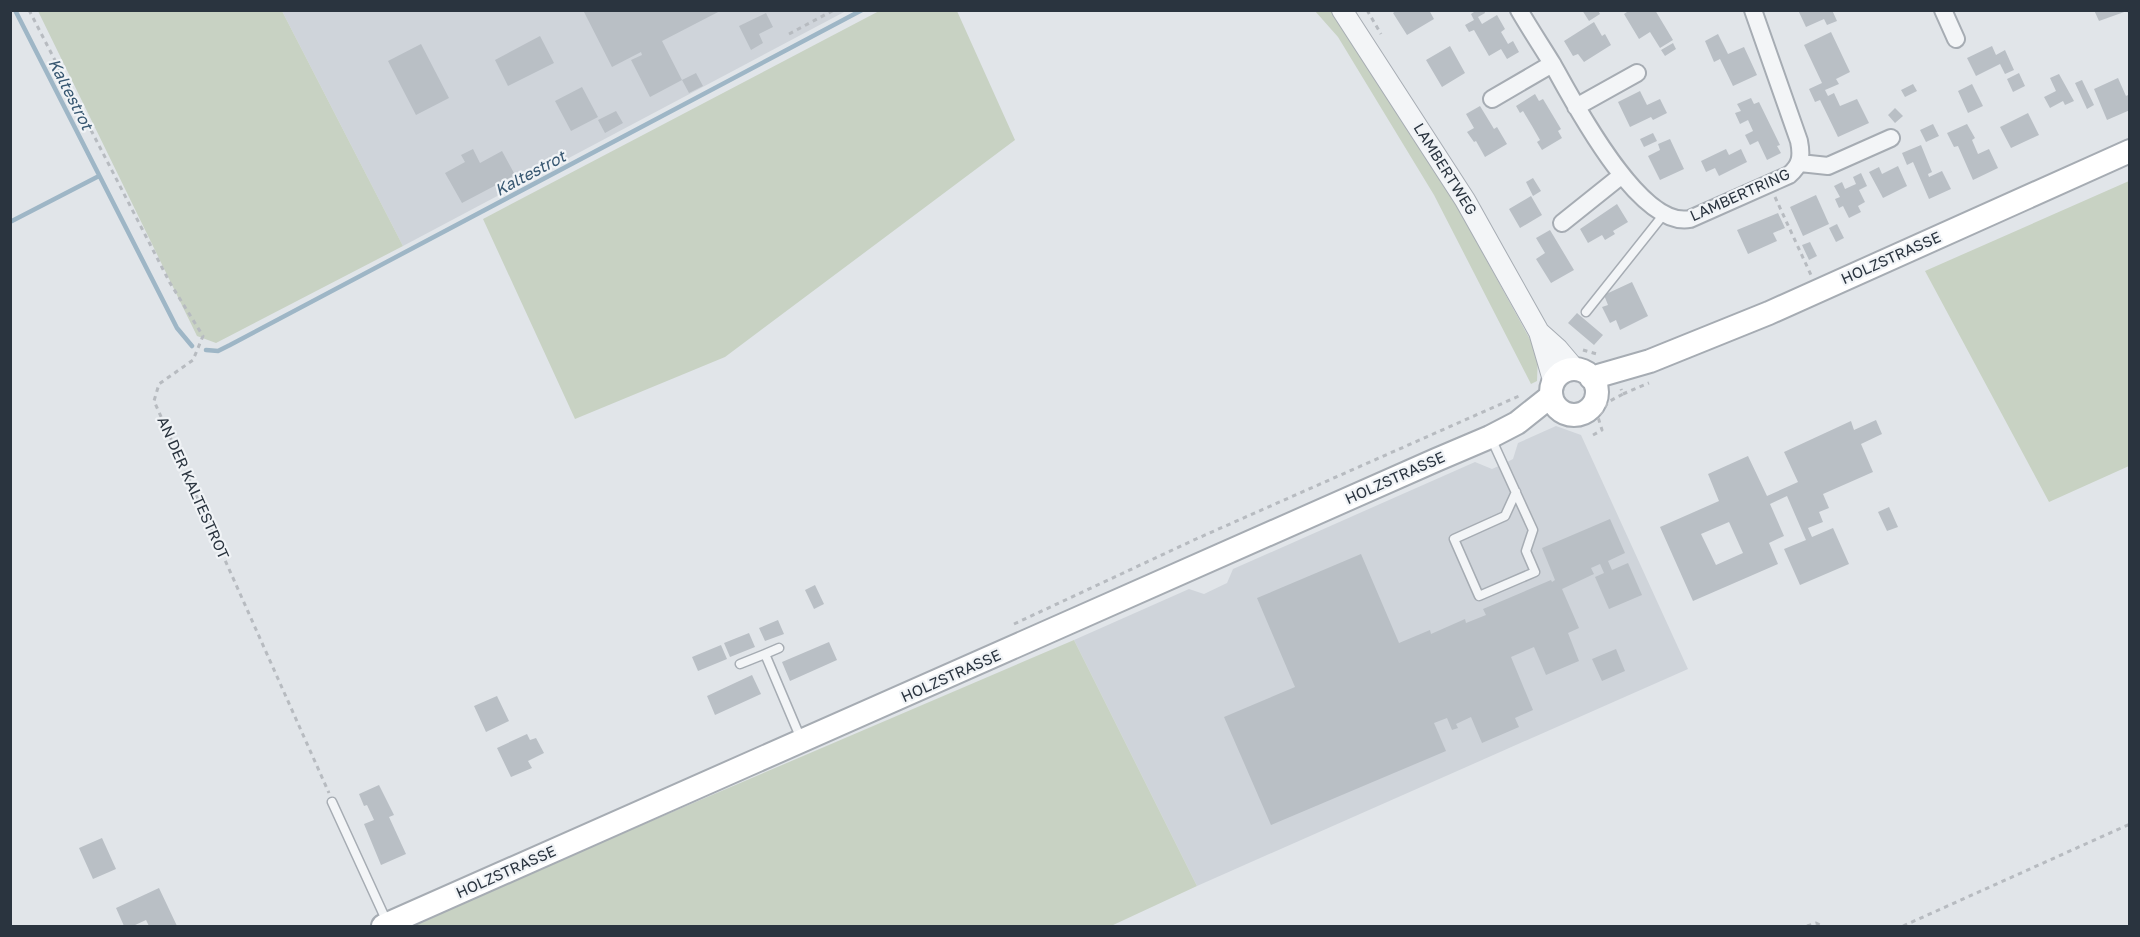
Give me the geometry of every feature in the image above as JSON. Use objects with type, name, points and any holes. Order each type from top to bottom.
[{"type":"main road","name":"HOLZSTRASSE","points":[[386,925],[1491,437],[1517,423],[1555,396],[1564,371],[1588,380],[1618,382],[1650,361],[1769,313],[2130,151]]},
{"type":"main road","name":"HOLZSTRASSE","points":[[1555,396],[1574,415],[1584,413],[1594,401],[1588,380]]},
{"type":"street","name":"LAMBERTWEG","points":[[1342,10],[1466,200],[1539,332],[1555,396]]},
{"type":"street","points":[[1519,10],[1576,107],[1622,175],[1638,193],[1664,214]]},
{"type":"street","name":"LAMBERTRING","points":[[1664,214],[1681,220],[1690,219],[1789,176],[1800,163],[1802,153],[1799,141],[1753,10]]},
{"type":"street","points":[[1943,10],[1956,39]]},
{"type":"street","points":[[1492,99],[1552,64]]},
{"type":"street","points":[[1576,107],[1637,73]]},
{"type":"street","name":"LAMBERTRING","points":[[1800,163],[1828,166],[1891,138]]},
{"type":"street","points":[[1562,223],[1622,175]]},
{"type":"street","name":"LAMBERTWEG","points":[[1539,332],[1588,380]]},
{"type":"lane","points":[[1586,312],[1664,214]]},
{"type":"lane","points":[[1491,437],[1516,492],[1533,530],[1526,550],[1535,572],[1479,596],[1454,539],[1505,516],[1516,492]]},
{"type":"lane","points":[[740,664],[779,648]]},
{"type":"lane","points":[[765,654],[803,742]]},
{"type":"lane","points":[[333,802],[386,925]]},
{"type":"path","name":"AN DER KALTESTROT","points":[[29,10],[170,283],[202,336],[193,360],[159,384],[154,401],[333,802]]},
{"type":"path","points":[[789,34],[834,10]]},
{"type":"path","points":[[1769,184],[1818,290]]},
{"type":"path","points":[[1903,927],[2130,824]]},
{"type":"path","points":[[1807,927],[1816,923],[1822,927]]},
{"type":"shaded area","points":[[282,11],[846,11],[403,246]]},
{"type":"shaded area","points":[[1556,426],[1581,435],[1688,669],[1197,886],[1074,640],[1189,589],[1204,594],[1227,583],[1233,569],[1475,462],[1492,469],[1513,459],[1518,443]]},
{"type":"green space","points":[[881,10],[957,11],[1015,140],[725,357],[575,419],[483,219]]},
{"type":"green space","points":[[38,11],[282,11],[403,246],[216,343],[197,336]]},
{"type":"green space","points":[[1315,11],[1332,11],[1447,188],[1538,354],[1537,381],[1531,384],[1434,195],[1338,37]]},
{"type":"green space","points":[[2129,181],[2129,466],[2049,502],[1925,271]]},
{"type":"green space","points":[[1074,640],[1197,886],[1111,926],[406,926]]},
{"type":"building","points":[[583,10],[722,10],[662,41],[682,80],[650,97],[631,60],[642,55],[641,52],[612,67]]},
{"type":"building","points":[[1397,10],[1429,10],[1434,19],[1407,35],[1393,13]]},
{"type":"building","points":[[1477,10],[1484,10],[1485,13],[1478,17],[1482,24],[1497,15],[1505,29],[1501,32],[1508,44],[1513,41],[1519,52],[1507,59],[1501,49],[1489,56],[1474,30],[1469,32],[1465,25],[1474,20],[1471,14]]},
{"type":"building","points":[[1582,10],[1598,10],[1600,14],[1589,21]]},
{"type":"building","points":[[1630,10],[1655,10],[1673,40],[1660,48],[1650,32],[1639,39],[1624,14]]},
{"type":"building","points":[[1798,10],[1832,10],[1837,21],[1827,25],[1824,19],[1806,27]]},
{"type":"building","points":[[2094,10],[2130,10],[2130,17],[2127,11],[2099,21]]},
{"type":"building","points":[[766,13],[773,27],[759,34],[763,43],[751,50],[739,26]]},
{"type":"building","points":[[1594,22],[1602,36],[1605,34],[1611,45],[1584,62],[1578,54],[1573,56],[1564,41]]},
{"type":"building","points":[[1831,32],[1850,72],[1836,79],[1839,84],[1825,90],[1828,96],[1834,93],[1840,106],[1857,99],[1869,123],[1838,137],[1820,100],[1815,102],[1809,89],[1822,83],[1804,45]]},
{"type":"building","points":[[1718,34],[1728,54],[1744,47],[1757,75],[1733,86],[1720,59],[1714,62],[1705,41]]},
{"type":"building","points":[[540,36],[554,63],[508,86],[495,60]]},
{"type":"building","points":[[1673,43],[1676,49],[1665,56],[1661,50]]},
{"type":"building","points":[[421,44],[449,98],[416,115],[388,61]]},
{"type":"building","points":[[1450,46],[1465,73],[1442,87],[1426,60]]},
{"type":"building","points":[[1992,46],[1996,55],[2005,50],[2014,70],[2005,74],[2000,64],[1976,76],[1967,58]]},
{"type":"building","points":[[696,73],[703,86],[689,93],[682,80]]},
{"type":"building","points":[[2019,73],[2025,86],[2013,92],[2007,79]]},
{"type":"building","points":[[2059,74],[2074,101],[2065,105],[2063,101],[2050,108],[2044,97],[2056,91],[2050,78]]},
{"type":"building","points":[[2118,78],[2126,96],[2130,94],[2130,110],[2107,120],[2094,89]]},
{"type":"building","points":[[2082,80],[2094,105],[2087,109],[2075,83]]},
{"type":"building","points":[[1913,84],[1917,91],[1905,97],[1901,90]]},
{"type":"building","points":[[1972,84],[1983,106],[1968,113],[1958,91]]},
{"type":"building","points":[[582,87],[598,117],[571,131],[555,101]]},
{"type":"building","points":[[1640,91],[1647,105],[1660,99],[1667,113],[1653,120],[1651,117],[1630,127],[1618,102]]},
{"type":"building","points":[[1535,94],[1539,101],[1543,99],[1561,129],[1558,131],[1562,138],[1542,150],[1537,142],[1540,140],[1532,126],[1523,111],[1520,113],[1516,106]]},
{"type":"building","points":[[1751,98],[1754,104],[1759,102],[1780,145],[1777,146],[1781,153],[1767,160],[1758,141],[1750,145],[1745,135],[1753,131],[1748,120],[1740,124],[1735,113],[1741,111],[1737,104]]},
{"type":"building","points":[[1480,106],[1494,129],[1497,127],[1507,144],[1485,157],[1476,141],[1474,142],[1467,132],[1474,128],[1466,114]]},
{"type":"building","points":[[1895,108],[1903,116],[1895,123],[1888,115]]},
{"type":"building","points":[[616,111],[623,123],[605,133],[598,120]]},
{"type":"building","points":[[2028,113],[2039,135],[2011,148],[2000,127]]},
{"type":"building","points":[[1933,124],[1939,136],[1926,142],[1920,130]]},
{"type":"building","points":[[1967,124],[1975,138],[1972,140],[1978,154],[1989,149],[1998,168],[1973,180],[1958,146],[1954,147],[1947,133]]},
{"type":"building","points":[[1653,133],[1657,141],[1644,147],[1640,139]]},
{"type":"building","points":[[1670,139],[1684,169],[1660,180],[1648,156],[1660,150],[1658,144]]},
{"type":"building","points":[[1921,145],[1932,172],[1928,174],[1929,177],[1942,171],[1951,189],[1929,199],[1913,162],[1907,165],[1902,153]]},
{"type":"building","points":[[473,149],[480,163],[502,151],[515,175],[462,203],[445,173],[465,162],[461,155]]},
{"type":"building","points":[[1726,149],[1729,155],[1741,149],[1747,162],[1719,176],[1715,168],[1706,172],[1701,161]]},
{"type":"building","points":[[1898,166],[1907,186],[1883,198],[1869,172],[1879,167],[1882,174]]},
{"type":"building","points":[[1861,173],[1867,186],[1859,190],[1865,202],[1858,206],[1861,212],[1849,218],[1843,206],[1839,208],[1835,199],[1840,197],[1834,186],[1842,182],[1845,189],[1856,184],[1853,177]]},
{"type":"building","points":[[1533,178],[1541,191],[1533,196],[1526,182]]},
{"type":"building","points":[[1816,195],[1829,224],[1803,236],[1790,207]]},
{"type":"building","points":[[1531,196],[1542,215],[1520,228],[1509,209]]},
{"type":"building","points":[[1617,204],[1628,222],[1613,231],[1615,234],[1605,240],[1602,235],[1588,243],[1580,229]]},
{"type":"building","points":[[1778,213],[1785,228],[1773,233],[1777,241],[1748,254],[1737,230]]},
{"type":"building","points":[[1837,224],[1844,238],[1836,242],[1829,228]]},
{"type":"building","points":[[1550,230],[1574,270],[1551,283],[1536,259],[1545,253],[1536,238]]},
{"type":"building","points":[[1810,242],[1817,256],[1809,260],[1802,245]]},
{"type":"building","points":[[1632,282],[1648,316],[1620,330],[1616,320],[1610,323],[1602,307],[1608,305],[1604,295]]},
{"type":"building","points":[[1577,313],[1603,335],[1594,345],[1568,323]]},
{"type":"building","points":[[1876,420],[1882,434],[1861,444],[1873,472],[1823,494],[1829,508],[1819,512],[1823,522],[1808,528],[1812,537],[1833,528],[1849,564],[1800,585],[1784,549],[1806,540],[1787,496],[1770,504],[1784,536],[1769,543],[1778,564],[1693,601],[1660,527],[1719,501],[1708,474],[1748,456],[1767,496],[1798,482],[1784,452],[1851,421],[1854,430]],"holes":[[[1729,522],[1743,553],[1716,565],[1701,534]]]},
{"type":"building","points":[[1889,507],[1898,527],[1887,531],[1878,512]]},
{"type":"building","points":[[1610,519],[1625,553],[1608,561],[1612,570],[1628,563],[1642,595],[1609,609],[1595,577],[1604,573],[1600,564],[1591,568],[1594,574],[1562,589],[1579,628],[1568,633],[1579,661],[1546,675],[1534,647],[1511,657],[1533,710],[1515,718],[1519,727],[1482,743],[1471,717],[1456,724],[1458,728],[1452,730],[1447,718],[1434,723],[1446,751],[1271,825],[1224,717],[1295,687],[1257,598],[1361,554],[1399,643],[1430,630],[1431,634],[1465,619],[1466,623],[1486,615],[1483,609],[1551,580],[1552,582],[1555,580],[1542,548]]},
{"type":"building","points":[[815,585],[824,604],[814,609],[805,590]]},
{"type":"building","points":[[778,620],[784,634],[765,641],[759,628]]},
{"type":"building","points":[[749,633],[755,647],[730,657],[724,643]]},
{"type":"building","points":[[829,642],[837,660],[790,681],[782,662]]},
{"type":"building","points":[[721,645],[727,659],[698,671],[692,657]]},
{"type":"building","points":[[1616,649],[1625,671],[1602,681],[1592,659]]},
{"type":"building","points":[[752,675],[761,694],[715,715],[707,696]]},
{"type":"building","points":[[497,696],[509,721],[486,732],[474,706]]},
{"type":"building","points":[[527,734],[530,740],[536,738],[544,753],[528,761],[532,768],[511,777],[497,748]]},
{"type":"building","points":[[379,785],[394,815],[389,817],[406,854],[381,865],[364,824],[374,820],[359,794]]},
{"type":"building","points":[[102,838],[116,869],[93,879],[79,848]]},
{"type":"building","points":[[159,888],[177,926],[149,926],[146,920],[133,926],[124,926],[116,908]]},
{"type":"waterway","name":"Kaltestrot","points":[[15,10],[177,328],[192,346]]},
{"type":"waterway","name":"Kaltestrot","points":[[206,350],[218,351],[230,345],[862,10]]},
{"type":"waterway","points":[[10,222],[99,176]]}]
